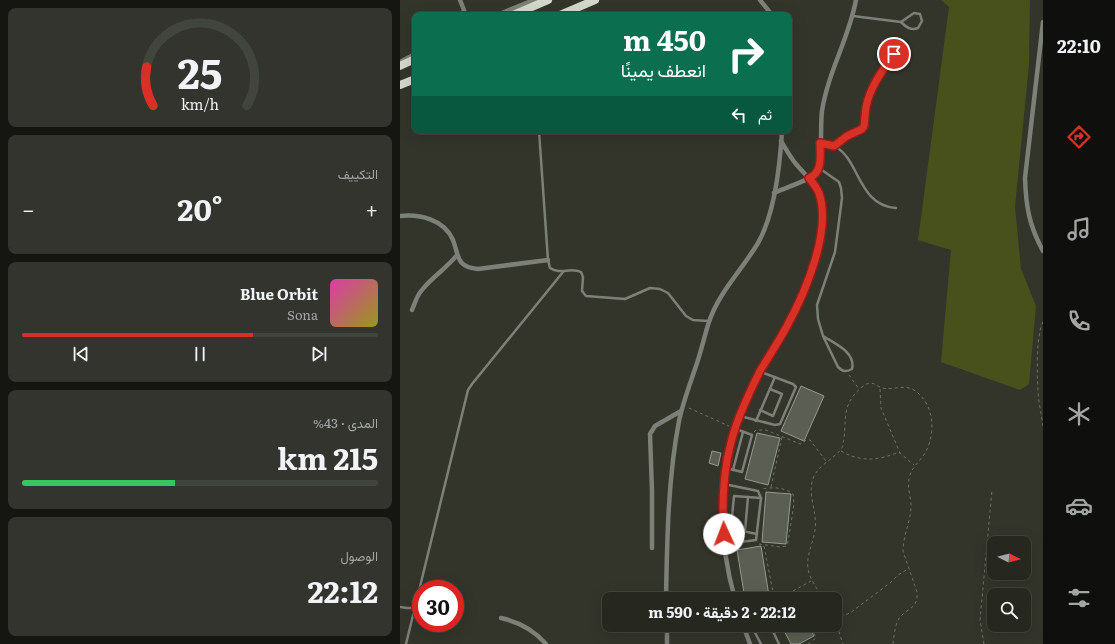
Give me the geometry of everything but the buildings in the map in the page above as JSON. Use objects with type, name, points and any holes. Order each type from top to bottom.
[{"type":"highway","points":[[520,12],[548,0]]},
{"type":"highway","points":[[567,12],[595,0]]},
{"type":"highway","points":[[400,66],[412,60]]},
{"type":"highway","points":[[400,85],[412,80]]},
{"type":"street","points":[[460,0],[464,12]]},
{"type":"street","points":[[504,12],[529,2],[540,0]]},
{"type":"street","points":[[760,0],[770,12]]},
{"type":"street","points":[[774,193],[809,178],[816,174],[819,168],[822,115],[826,93],[853,16],[856,0]]},
{"type":"street","points":[[1043,22],[1025,178],[1030,222],[1033,232],[1043,251]]},
{"type":"street","points":[[400,62],[412,56]]},
{"type":"street","points":[[666,592],[670,501],[676,438],[681,411],[697,364],[709,321],[721,297],[758,243],[770,215],[782,134]]},
{"type":"street","points":[[733,592],[724,544],[723,525],[726,468],[735,429],[760,371],[790,320],[808,282],[820,235],[822,207],[818,192],[809,178],[791,157],[781,141]]},
{"type":"street","points":[[400,216],[420,216],[432,220],[444,228],[453,240],[456,255],[463,264],[473,269],[478,270],[548,260]]},
{"type":"street","points":[[412,310],[422,290],[446,268],[456,255]]},
{"type":"street","points":[[652,548],[653,498],[650,434],[656,426],[681,411]]},
{"type":"street","points":[[501,618],[519,623],[529,628],[546,644]]},
{"type":"street","points":[[667,632],[667,644]]},
{"type":"street","points":[[746,632],[750,644]]},
{"type":"lane","points":[[853,16],[901,22],[908,28],[916,29],[921,24],[922,18],[920,14],[914,12],[901,22]]},
{"type":"lane","points":[[834,146],[847,136],[863,128],[865,110],[871,92],[880,74],[894,54]]},
{"type":"lane","points":[[539,134],[548,260],[552,269],[563,272],[576,270],[581,272],[583,277],[582,291],[586,296],[625,299],[650,288],[660,289],[668,293],[686,316],[693,320],[709,321]]},
{"type":"lane","points":[[820,143],[834,146],[846,157],[864,187],[874,199],[887,206],[896,208]]},
{"type":"lane","points":[[819,168],[839,182],[842,198],[835,252],[818,305],[818,319],[823,336],[838,367],[843,371],[852,369],[852,358],[847,352],[823,336]]},
{"type":"lane","points":[[423,580],[468,390],[563,272]]},
{"type":"lane","points":[[740,416],[775,425],[780,424],[796,387],[793,384],[760,371]]},
{"type":"lane","points":[[756,421],[775,377]]},
{"type":"lane","points":[[760,410],[773,416],[782,394],[770,389]]},
{"type":"lane","points":[[726,468],[742,472],[752,435],[735,429]]},
{"type":"lane","points":[[733,470],[743,432]]},
{"type":"lane","points":[[724,484],[758,491],[761,498],[756,540],[724,544]]},
{"type":"lane","points":[[757,534],[737,530],[737,520],[732,518],[734,496],[761,498]]},
{"type":"lane","points":[[745,532],[748,497]]},
{"type":"lane","points":[[400,607],[412,608]]},
{"type":"lane","points":[[406,644],[412,622]]},
{"type":"lane","points":[[755,632],[761,644]]},
{"type":"lane","points":[[774,632],[780,644]]},
{"type":"path","points":[[1043,322],[1040,328],[1038,346],[1038,390],[1043,427]]},
{"type":"path","points":[[847,371],[859,390]]},
{"type":"path","points":[[819,592],[812,581],[808,570],[808,558],[815,530],[815,514],[811,497],[811,486],[815,475],[826,462],[841,451],[847,405],[852,397],[869,383],[872,383],[880,389],[905,388],[913,390],[923,399],[930,412],[932,419],[931,436],[924,454],[914,465],[909,478],[911,505],[910,516],[903,544],[903,551],[917,592],[917,598],[913,607],[899,618],[893,644]]},
{"type":"path","points":[[880,389],[881,408],[900,453],[914,465]]},
{"type":"path","points":[[683,405],[735,429]]},
{"type":"path","points":[[752,435],[756,430],[766,430],[800,444],[806,440],[810,440],[826,462]]},
{"type":"path","points":[[771,488],[782,436]]},
{"type":"path","points":[[841,451],[851,456],[872,459],[900,453]]},
{"type":"path","points":[[756,540],[759,544],[764,545],[786,546],[788,542],[794,504],[792,494],[788,490],[771,488],[758,491]]},
{"type":"path","points":[[984,644],[980,620],[992,490]]},
{"type":"path","points":[[764,545],[773,592]]},
{"type":"path","points":[[842,617],[909,568]]},
{"type":"path","points":[[783,592],[787,590],[792,592],[812,581]]},
{"type":"path","points":[[808,644],[816,638],[813,632]]},
{"type":"path","points":[[840,632],[843,644]]},
{"type":"green space","points":[[941,0],[1030,0],[1029,64],[1015,207],[1021,269],[1036,306],[1029,384],[1020,390],[941,362],[951,250],[918,240],[949,7]]},
{"type":"route","points":[[724,534],[723,504],[725,476],[730,448],[740,416],[760,371],[800,301],[808,282],[818,248],[822,207],[818,192],[809,178],[816,174],[819,168],[820,143],[834,146],[847,136],[862,129],[864,126],[866,105],[871,92],[880,74],[894,54]]}]
